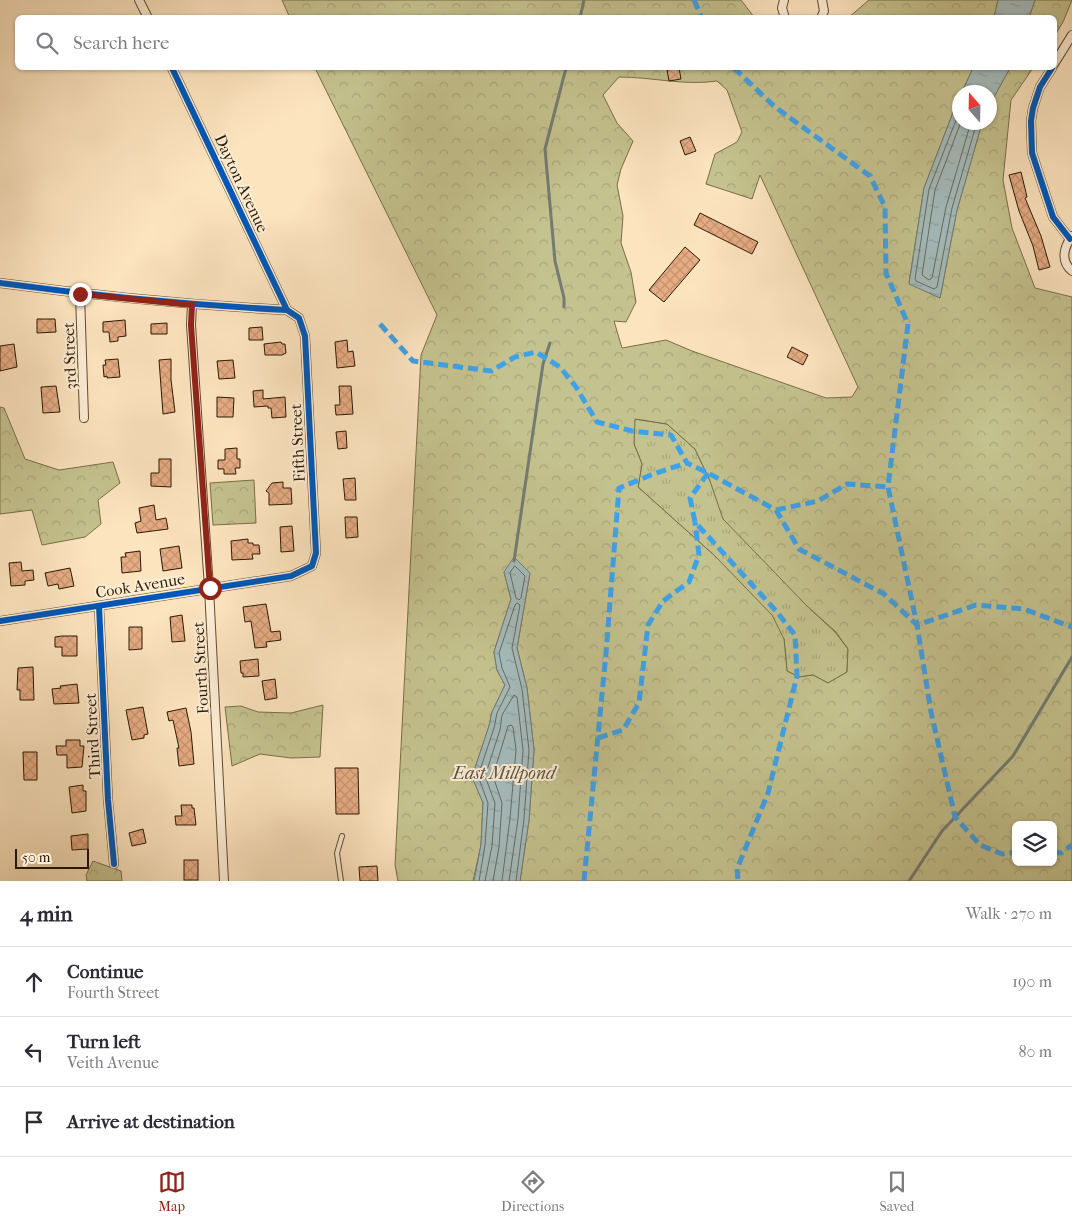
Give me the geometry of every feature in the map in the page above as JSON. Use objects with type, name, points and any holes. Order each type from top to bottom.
[{"type":"street","points":[[139,0],[146,15]]},
{"type":"street","points":[[784,0],[782,8],[784,15]]},
{"type":"street","points":[[822,0],[824,10],[822,15]]},
{"type":"street","points":[[1057,59],[1072,35]]},
{"type":"street","name":"Dayton Avenue","points":[[173,70],[287,310]]},
{"type":"street","points":[[1051,70],[1040,87],[1033,108],[1031,121],[1032,153],[1053,217],[1071,237],[1065,244],[1064,256],[1068,268],[1072,271]]},
{"type":"street","points":[[0,283],[80,294],[192,305],[287,310]]},
{"type":"street","name":"3rd Street","points":[[80,294],[84,418]]},
{"type":"street","name":"Fourth Street","points":[[192,305],[191,325],[210,588],[224,881]]},
{"type":"street","name":"Fifth Street","points":[[287,310],[299,318],[305,336],[316,554],[312,566]]},
{"type":"street","name":"Cook Avenue","points":[[0,622],[291,576],[312,566]]},
{"type":"street","name":"Third Street","points":[[99,606],[108,800],[114,864]]},
{"type":"lane","points":[[341,881],[338,853],[342,836]]},
{"type":"green space","points":[[282,0],[741,0],[752,15],[289,15]]},
{"type":"green space","points":[[869,0],[998,0],[994,15],[852,15]]},
{"type":"green space","points":[[1035,0],[1072,0],[1057,32],[1057,15],[1030,15]]},
{"type":"green space","points":[[316,70],[972,70],[965,85],[952,85],[952,115],[924,188],[909,283],[940,298],[957,210],[980,130],[997,130],[997,91],[1009,70],[1032,70],[1011,100],[1003,180],[1012,228],[1035,288],[1072,297],[1072,881],[520,881],[529,820],[534,750],[527,688],[517,648],[530,573],[504,572],[511,599],[494,652],[497,670],[505,685],[492,712],[472,777],[483,802],[481,845],[473,881],[398,881],[395,865],[421,355],[437,315]],"holes":[[[619,77],[681,82],[717,81],[727,90],[742,132],[737,142],[715,154],[706,184],[752,199],[760,175],[858,387],[852,397],[826,398],[666,340],[622,348],[614,321],[626,322],[636,302],[631,272],[621,243],[623,216],[617,185],[621,169],[633,141],[617,123],[603,95]],[[635,419],[667,424],[695,449],[710,481],[723,519],[807,606],[836,632],[848,649],[847,672],[828,683],[813,675],[799,677],[787,671],[784,639],[772,615],[715,556],[638,487],[642,464],[634,444]]]},
{"type":"green space","points":[[0,407],[4,408],[25,459],[59,470],[113,462],[120,483],[98,500],[101,524],[85,537],[42,545],[32,510],[0,514]]},
{"type":"green space","points":[[634,419],[667,424],[695,449],[710,481],[807,606],[835,632],[848,649],[847,672],[828,683],[813,675],[799,677],[787,671],[784,639],[715,556],[638,487],[642,464],[634,444]]},
{"type":"green space","points":[[254,480],[256,523],[213,525],[210,483]]},
{"type":"green space","points":[[323,705],[320,757],[291,758],[260,754],[232,766],[225,707],[241,706],[258,712],[291,713]]},
{"type":"green space","points":[[93,861],[121,871],[122,881],[87,881],[86,875]]},
{"type":"water","points":[[998,0],[1035,0],[1030,15],[994,15]]},
{"type":"water","points":[[972,70],[1009,70],[997,91],[997,85],[965,85]]},
{"type":"water","points":[[952,115],[952,130],[980,130],[957,210],[940,298],[909,284],[924,188]]},
{"type":"water","name":"East Millpond","points":[[514,557],[530,573],[517,648],[527,688],[534,750],[529,820],[520,881],[474,881],[481,845],[483,803],[472,777],[492,712],[505,685],[497,670],[494,652],[511,599],[504,572]]},
{"type":"building","points":[[667,70],[679,70],[681,79],[669,81]]},
{"type":"building","points":[[690,137],[696,151],[685,155],[680,141]]},
{"type":"building","points":[[1021,172],[1027,197],[1025,198],[1041,236],[1050,267],[1039,270],[1033,246],[1019,211],[1009,175]]},
{"type":"building","points":[[700,213],[758,242],[752,254],[694,225]]},
{"type":"building","points":[[685,247],[700,260],[664,302],[649,290]]},
{"type":"building","points":[[37,319],[55,319],[56,332],[37,333]]},
{"type":"building","points":[[125,320],[126,336],[118,337],[118,341],[110,342],[109,332],[103,332],[103,322]]},
{"type":"building","points":[[167,323],[167,334],[151,334],[151,324]]},
{"type":"building","points":[[262,327],[263,340],[249,340],[249,328]]},
{"type":"building","points":[[347,340],[348,352],[353,351],[355,366],[337,368],[335,342]]},
{"type":"building","points":[[281,342],[285,344],[286,353],[282,355],[265,355],[264,344]]},
{"type":"building","points":[[14,344],[17,367],[0,371],[0,346]]},
{"type":"building","points":[[792,347],[808,355],[803,365],[787,357]]},
{"type":"building","points":[[118,359],[120,377],[104,377],[103,365],[106,365],[105,360]]},
{"type":"building","points":[[171,359],[171,380],[175,412],[163,414],[159,360]]},
{"type":"building","points":[[233,360],[235,378],[219,379],[217,361]]},
{"type":"building","points":[[56,386],[60,412],[43,413],[41,387]]},
{"type":"building","points":[[339,386],[351,386],[353,414],[336,415],[335,405],[340,405]]},
{"type":"building","points":[[263,390],[263,399],[285,397],[286,417],[272,418],[271,408],[268,408],[268,406],[254,407],[253,391]]},
{"type":"building","points":[[217,397],[234,398],[233,417],[217,417]]},
{"type":"building","points":[[346,431],[347,448],[338,449],[336,432]]},
{"type":"building","points":[[237,448],[237,459],[240,459],[240,468],[235,468],[236,474],[224,474],[224,469],[218,469],[218,460],[225,460],[225,449]]},
{"type":"building","points":[[159,459],[171,459],[171,487],[151,486],[151,473],[159,473]]},
{"type":"building","points":[[355,478],[356,500],[345,500],[343,479]]},
{"type":"building","points":[[283,482],[283,488],[291,488],[292,504],[269,505],[269,493],[266,491],[272,483]]},
{"type":"building","points":[[154,505],[156,520],[166,518],[168,529],[137,533],[135,523],[141,521],[139,508]]},
{"type":"building","points":[[345,517],[357,517],[358,537],[346,538]]},
{"type":"building","points":[[292,526],[294,551],[281,552],[280,527]]},
{"type":"building","points":[[248,539],[248,543],[259,545],[260,554],[252,554],[253,559],[232,560],[231,541]]},
{"type":"building","points":[[179,546],[182,568],[163,571],[160,549]]},
{"type":"building","points":[[140,551],[141,571],[122,573],[121,557],[126,557],[125,553]]},
{"type":"building","points":[[21,562],[22,571],[33,570],[34,580],[25,581],[25,585],[11,586],[9,563]]},
{"type":"building","points":[[70,568],[74,586],[59,589],[58,584],[48,586],[45,573]]},
{"type":"building","points":[[266,604],[271,632],[280,631],[281,640],[266,642],[267,647],[255,648],[251,621],[245,622],[243,607]]},
{"type":"building","points":[[182,615],[185,641],[172,642],[170,617]]},
{"type":"building","points":[[129,627],[142,627],[142,649],[129,650]]},
{"type":"building","points":[[77,636],[77,656],[62,656],[62,647],[55,647],[55,637]]},
{"type":"building","points":[[258,659],[259,676],[243,677],[240,661]]},
{"type":"building","points":[[33,667],[34,700],[20,700],[20,690],[17,690],[18,668]]},
{"type":"building","points":[[275,679],[277,698],[265,700],[262,681]]},
{"type":"building","points":[[77,684],[79,703],[54,704],[52,689]]},
{"type":"building","points":[[143,707],[148,734],[144,735],[144,738],[132,740],[126,710]]},
{"type":"building","points":[[186,708],[191,732],[194,764],[179,766],[177,748],[179,748],[173,720],[169,721],[167,712]]},
{"type":"building","points":[[66,740],[80,740],[80,746],[84,746],[82,767],[67,768],[67,755],[57,755],[56,746],[66,746]]},
{"type":"building","points":[[23,752],[37,752],[37,780],[24,780]]},
{"type":"building","points":[[335,768],[358,768],[359,814],[336,814]]},
{"type":"building","points":[[83,785],[83,791],[86,791],[86,811],[72,813],[69,787]]},
{"type":"building","points":[[181,805],[192,805],[196,825],[176,825],[175,816],[182,816]]},
{"type":"building","points":[[143,829],[146,843],[132,846],[129,833]]},
{"type":"building","points":[[88,834],[88,849],[72,850],[71,836]]},
{"type":"building","points":[[184,860],[198,860],[198,880],[184,880]]},
{"type":"building","points":[[377,866],[378,881],[360,881],[359,867]]},
{"type":"waterway","points":[[581,15],[584,0]]},
{"type":"waterway","points":[[564,307],[564,298],[555,261],[545,149],[565,70]]},
{"type":"waterway","points":[[514,561],[543,364],[550,343]]},
{"type":"waterway","points":[[909,881],[942,831],[1013,756],[1072,657]]},
{"type":"marked path","points":[[694,0],[701,15]]},
{"type":"marked path","points":[[736,70],[775,107],[870,176],[885,207],[886,273],[908,324],[888,487],[917,625],[931,712],[955,817],[980,845],[1002,854],[1012,853]]},
{"type":"marked path","points":[[380,324],[413,361],[491,371],[515,357],[536,352],[560,367],[576,387],[597,422],[632,431],[671,435],[687,463],[776,510],[799,549],[884,594],[917,625],[976,605],[1024,609],[1072,627]]},
{"type":"marked path","points":[[584,881],[606,653],[619,488],[687,463]]},
{"type":"marked path","points":[[708,473],[690,498],[695,522],[777,612],[795,635],[797,676],[768,793],[737,869],[738,881]]},
{"type":"marked path","points":[[776,510],[818,501],[847,484],[888,487]]},
{"type":"marked path","points":[[598,738],[623,730],[639,703],[648,625],[663,601],[689,582],[699,555],[695,522]]},
{"type":"marked path","points":[[1057,852],[1061,853],[1072,845]]},
{"type":"cycle path","points":[[173,70],[287,310]]},
{"type":"cycle path","points":[[1051,70],[1040,87],[1033,108],[1031,121],[1032,153],[1053,217],[1070,239]]},
{"type":"cycle path","points":[[0,283],[144,300],[287,310],[299,318],[305,336],[316,553],[312,566],[291,576],[0,621]]},
{"type":"cycle path","points":[[99,606],[108,800],[114,864]]},
{"type":"route","points":[[80,294],[192,305],[191,325],[210,588]]}]
